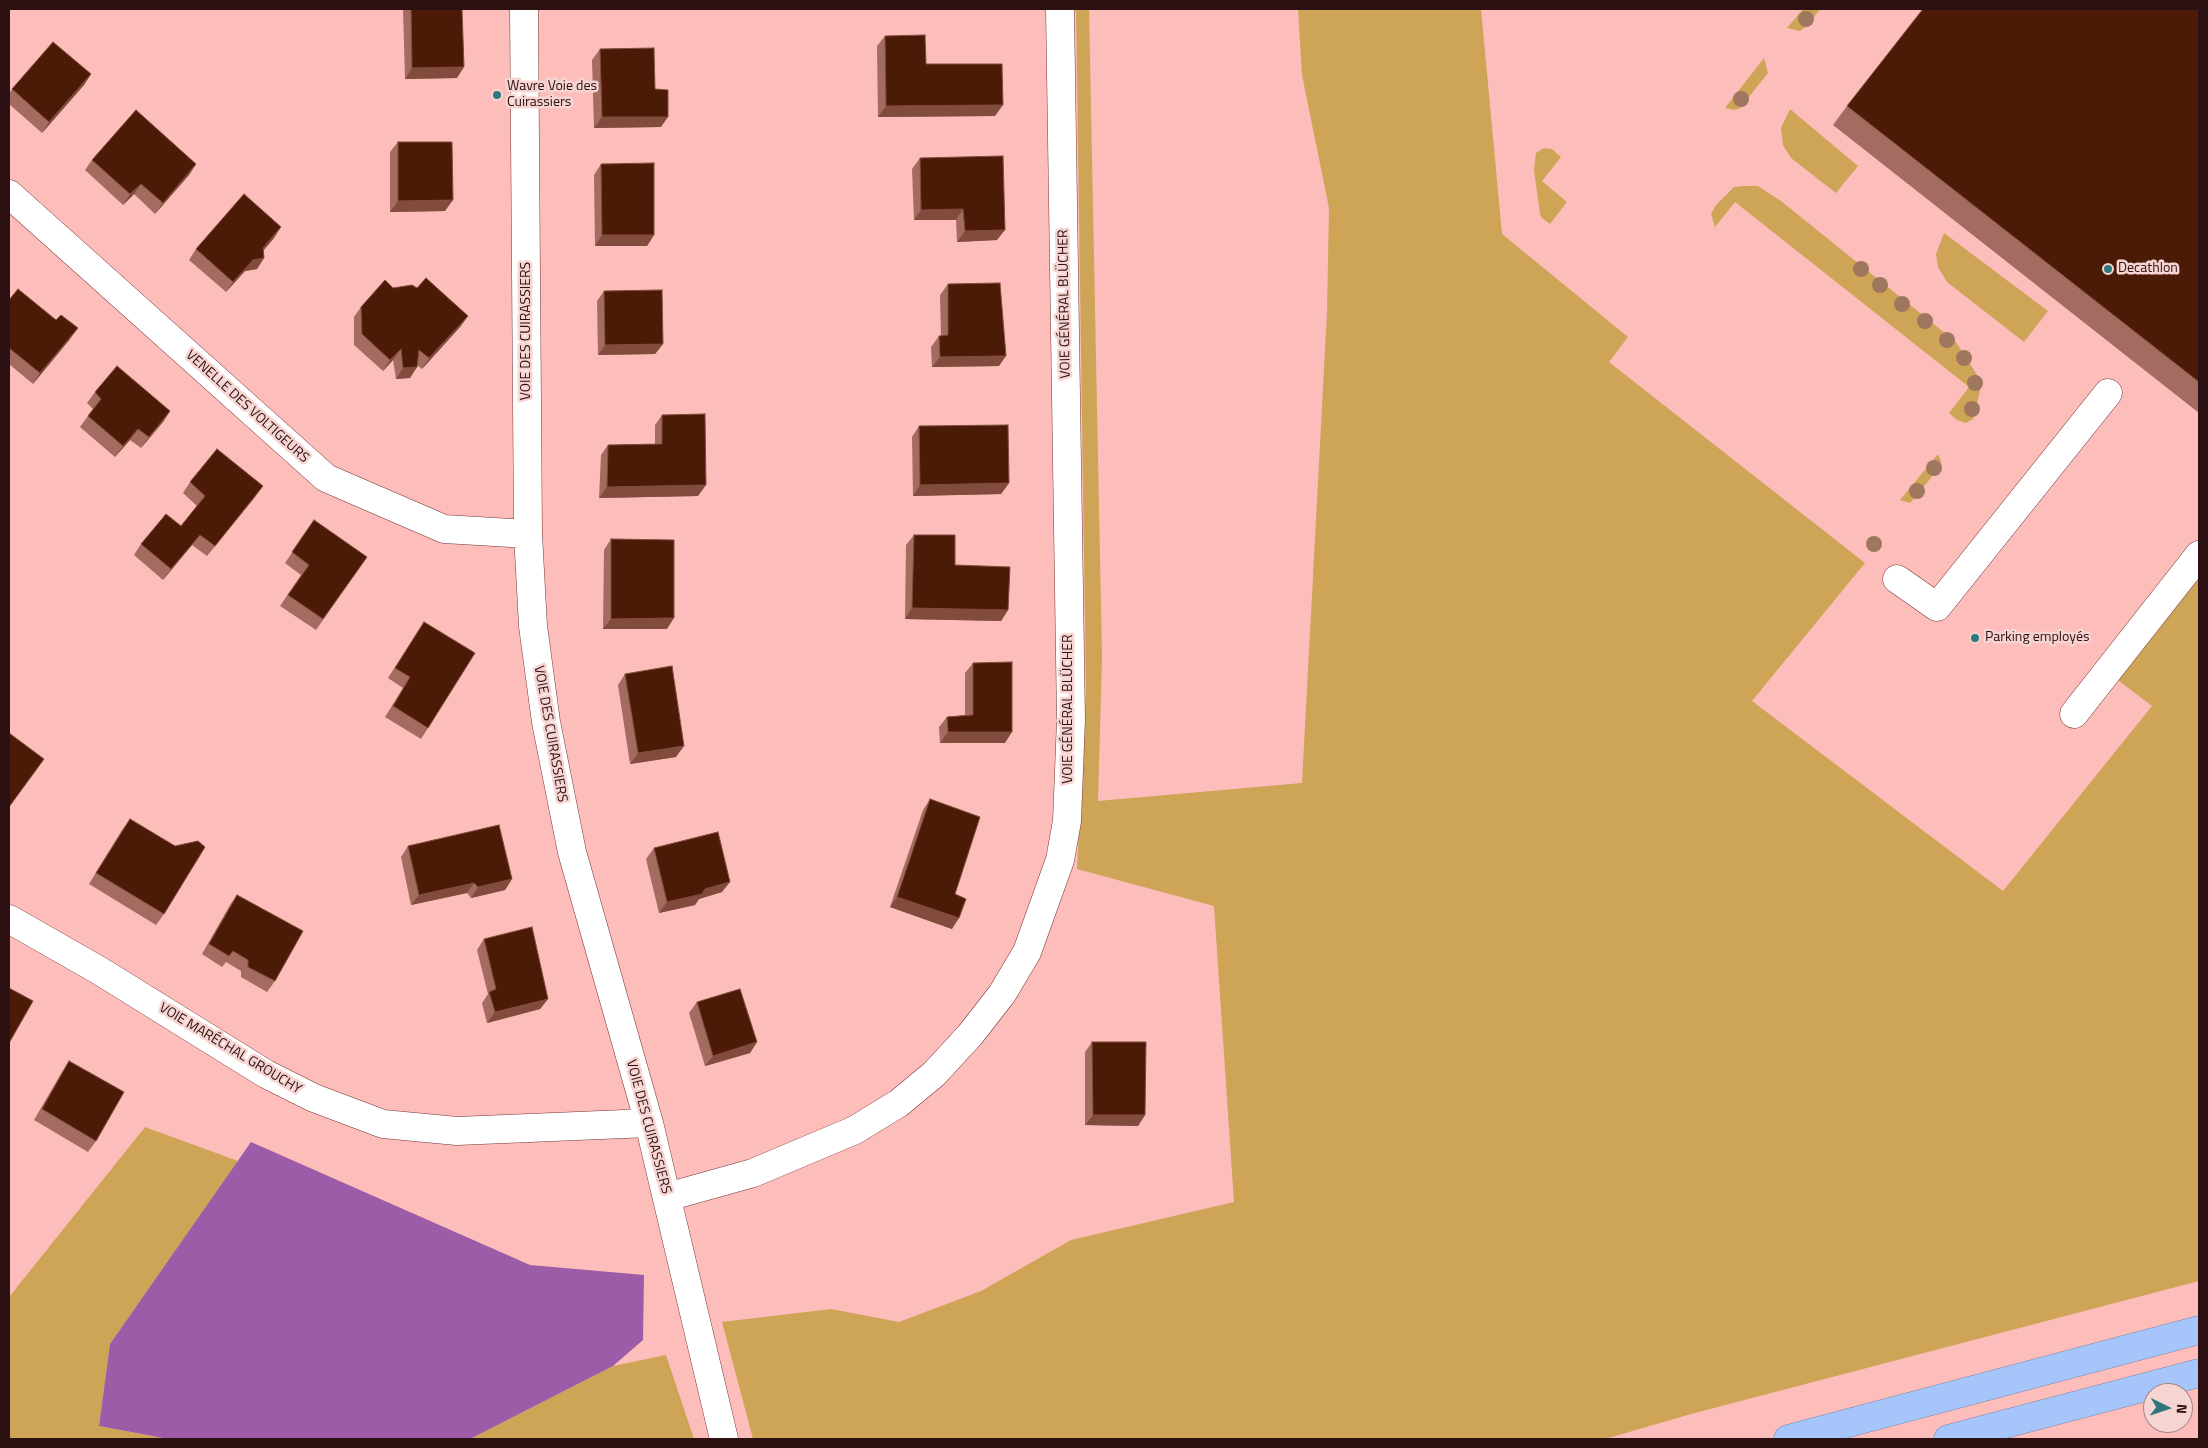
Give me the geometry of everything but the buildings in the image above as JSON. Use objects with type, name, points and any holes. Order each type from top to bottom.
[{"type":"highway","points":[[1788,1439],[2199,1330]]},
{"type":"highway","points":[[1948,1439],[2199,1373]]},
{"type":"street","name":"VOIE DES CUIRASSIERS","points":[[524,9],[528,534],[533,626],[546,722],[572,852],[649,1123],[724,1439]]},
{"type":"street","name":"VOIE GÉNÉRAL BLÜCHER","points":[[667,1197],[753,1174],[855,1130],[899,1103],[934,1074],[970,1035],[1002,994],[1027,952],[1060,860],[1067,821],[1071,720],[1060,9]]},
{"type":"street","name":"VENELLE DES VOLTIGEURS","points":[[9,194],[326,478],[444,529],[528,534]]},
{"type":"street","points":[[1897,579],[1937,607],[2108,393]]},
{"type":"street","points":[[2074,714],[2199,556]]},
{"type":"street","name":"VOIE MARÉCHAL GROUCHY","points":[[9,919],[100,971],[266,1074],[314,1098],[383,1124],[457,1131],[649,1123]]},
{"type":"shaded area","points":[[1076,9],[1089,9],[1102,656],[1098,801],[1302,783],[1327,312],[1329,208],[1302,75],[1298,9],[1481,9],[1502,234],[1628,337],[1609,362],[1865,563],[1752,701],[2003,891],[2152,706],[2115,678],[2199,570],[2199,1281],[1691,1414],[1605,1439],[753,1439],[722,1322],[831,1309],[899,1322],[981,1291],[1071,1240],[1234,1202],[1214,906],[1077,869],[1086,691]]},
{"type":"shaded area","points":[[1803,9],[1820,9],[1807,26],[1800,31],[1787,28]]},
{"type":"shaded area","points":[[1764,58],[1768,73],[1740,108],[1735,110],[1725,108]]},
{"type":"shaded area","points":[[1790,109],[1858,166],[1836,193],[1791,158],[1783,145],[1781,128]]},
{"type":"shaded area","points":[[1544,148],[1552,149],[1561,157],[1542,181],[1567,202],[1550,224],[1540,214],[1534,170],[1536,153]]},
{"type":"shaded area","points":[[1758,186],[1781,201],[1956,342],[1977,375],[1980,391],[1973,419],[1966,423],[1957,420],[1949,413],[1969,387],[1735,202],[1715,227],[1711,214],[1716,205],[1734,187]]},
{"type":"shaded area","points":[[1944,233],[2048,311],[2024,342],[1947,282],[1938,267],[1936,254]]},
{"type":"shaded area","points":[[1938,454],[1941,461],[1940,467],[1910,503],[1900,500]]},
{"type":"shaded area","points":[[145,1127],[238,1161],[110,1344],[99,1426],[168,1439],[9,1439],[9,1297]]},
{"type":"shaded area","points":[[251,1142],[530,1265],[644,1275],[643,1340],[613,1366],[470,1439],[168,1439],[99,1426],[110,1344]]},
{"type":"shaded area","points":[[666,1355],[694,1439],[470,1439],[613,1366]]},
{"type":"place","name":"Wavre Voie des Cuirassiers","points":[[497,95]]},
{"type":"place","name":"Decathlon","points":[[2108,269]]},
{"type":"place","name":"Parking employés","points":[[1975,638]]}]
